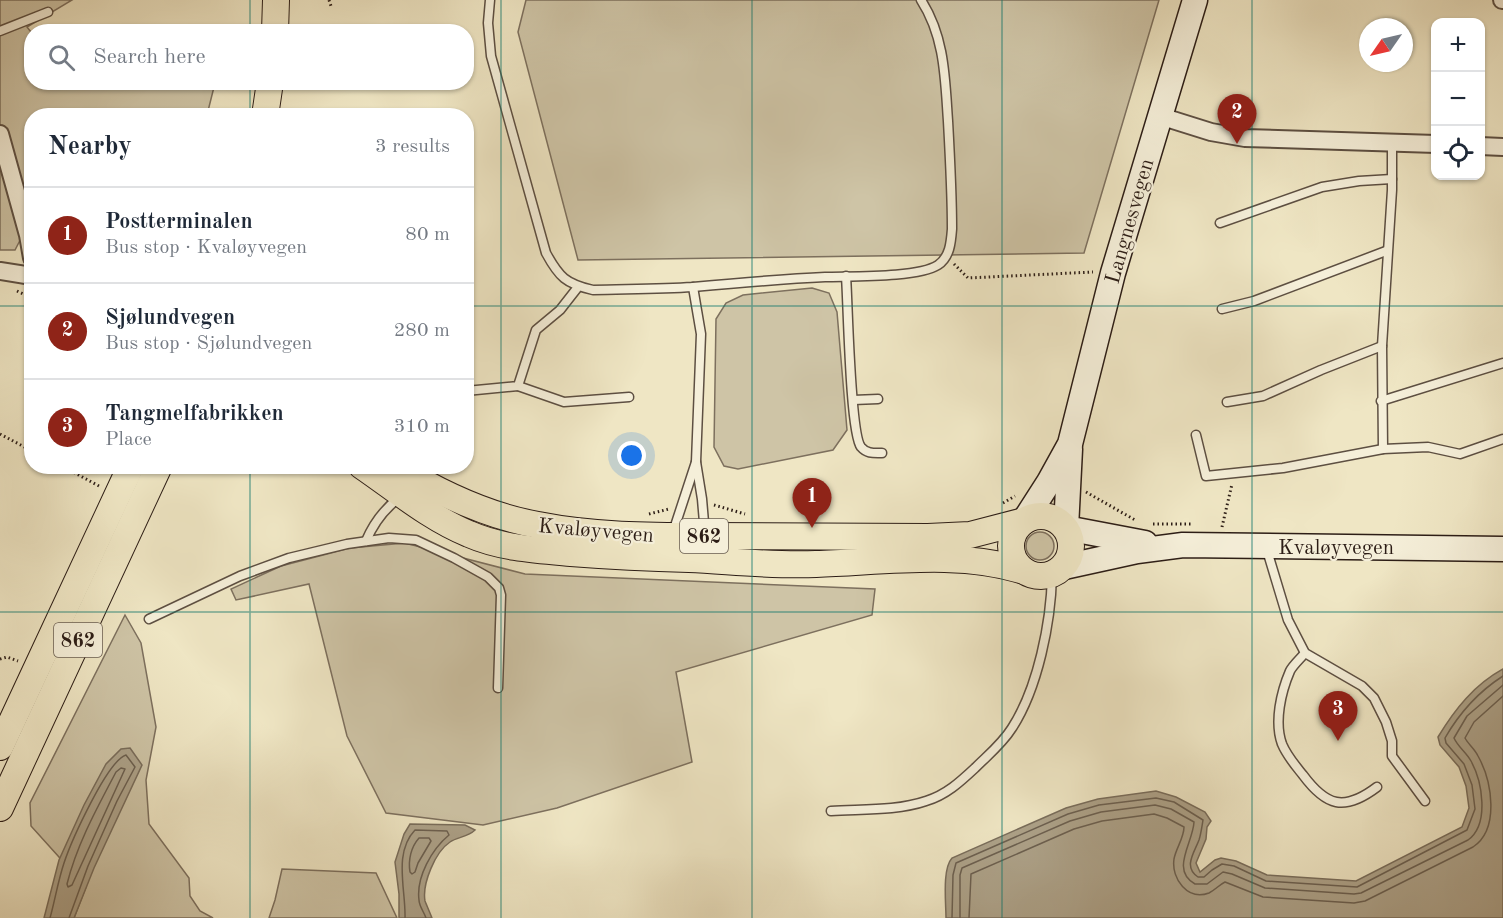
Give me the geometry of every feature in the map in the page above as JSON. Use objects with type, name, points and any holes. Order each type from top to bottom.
[{"type":"main road","points":[[275,24],[276,0]]},
{"type":"main road","points":[[266,108],[269,90]]},
{"type":"main road","name":"862","points":[[0,747],[127,474]]},
{"type":"main road","name":"862","points":[[0,808],[158,474]]},
{"type":"main road","name":"Kvaløyvegen","points":[[374,474],[442,522],[470,535],[499,545],[577,554],[689,546],[970,535],[1024,521]]},
{"type":"main road","name":"Kvaløyvegen","points":[[410,474],[476,508],[536,525],[814,565],[891,560],[982,561],[1005,564],[1024,571]]},
{"type":"main road","name":"862","points":[[1024,521],[1032,517],[1051,517],[1066,528]]},
{"type":"main road","points":[[1024,521],[1013,534],[1011,542],[1014,558],[1024,571]]},
{"type":"main road","points":[[1058,571],[1071,552],[1072,544],[1066,528]]},
{"type":"main road","name":"862","points":[[1024,571],[1037,576],[1058,571]]},
{"type":"street","name":"Langnesvegen","points":[[1066,528],[1070,444],[1113,273],[1194,0]]},
{"type":"street","points":[[1160,116],[1211,132],[1245,138],[1431,144]]},
{"type":"street","points":[[0,134],[24,221]]},
{"type":"street","points":[[1485,146],[1503,147]]},
{"type":"street","points":[[0,271],[24,275]]},
{"type":"street","name":"Langnesvegen","points":[[1024,521],[1070,444]]},
{"type":"street","name":"Kvaløyvegen","points":[[1066,528],[1168,547]]},
{"type":"street","name":"Kvaløyvegen","points":[[1058,571],[1137,551],[1168,547],[1503,549]]},
{"type":"lane","points":[[490,0],[488,23],[491,56],[546,253],[555,269],[565,280],[578,287],[593,290],[693,287],[846,276],[928,269],[939,265],[947,256],[952,229],[944,64],[936,30],[929,11],[921,0]]},
{"type":"lane","points":[[0,32],[48,12]]},
{"type":"lane","points":[[1383,449],[1382,346],[1392,179],[1392,142]]},
{"type":"lane","points":[[1220,223],[1322,187],[1392,179]]},
{"type":"lane","points":[[1222,309],[1254,301],[1386,251]]},
{"type":"lane","points":[[846,276],[857,440],[861,447],[869,453],[882,453]]},
{"type":"lane","points":[[518,386],[536,330],[560,310],[578,287]]},
{"type":"lane","points":[[689,546],[702,499],[696,462],[700,334],[693,287]]},
{"type":"lane","points":[[1227,402],[1263,396],[1382,346]]},
{"type":"lane","points":[[1381,401],[1503,363]]},
{"type":"lane","points":[[474,390],[518,386],[564,402],[629,398]]},
{"type":"lane","points":[[853,400],[879,399]]},
{"type":"lane","points":[[1196,435],[1206,476],[1283,468],[1383,449],[1428,447],[1460,454],[1503,439]]},
{"type":"lane","points":[[689,546],[675,526],[696,462]]},
{"type":"lane","points":[[366,541],[379,517],[403,494]]},
{"type":"lane","points":[[149,620],[214,588],[266,566],[316,550],[389,538],[416,540],[470,566],[495,582],[501,595],[498,688]]},
{"type":"lane","points":[[1266,547],[1288,620],[1305,653],[1362,686],[1374,698],[1392,741],[1392,756],[1425,801]]},
{"type":"lane","points":[[831,811],[904,806],[927,801],[950,790],[999,745],[1012,729],[1028,698],[1050,615],[1058,571]]},
{"type":"lane","points":[[1305,653],[1291,669],[1281,702],[1279,727],[1281,742],[1287,754],[1316,792],[1329,801],[1351,802],[1377,787]]},
{"type":"path","points":[[329,0],[331,6]]},
{"type":"path","points":[[947,256],[968,278],[1088,272],[1113,273]]},
{"type":"path","points":[[0,434],[24,446]]},
{"type":"path","points":[[1222,530],[1234,473]]},
{"type":"path","points":[[77,474],[99,486]]},
{"type":"path","points":[[1083,491],[1141,521]]},
{"type":"path","points":[[1147,523],[1154,524]]},
{"type":"path","points":[[0,659],[7,657],[18,661]]},
{"type":"shaded area","points":[[0,0],[72,0],[32,24],[24,24],[24,90],[213,90],[209,108],[24,108],[24,233],[15,250],[0,250]]},
{"type":"shaded area","points":[[526,0],[1159,0],[1084,253],[578,260],[518,32]]},
{"type":"shaded area","points":[[812,288],[829,293],[837,312],[847,430],[833,450],[738,469],[724,466],[714,447],[716,319],[726,303],[743,295]]},
{"type":"shaded area","points":[[1040,532],[1050,536],[1054,546],[1050,556],[1040,560],[1030,556],[1026,546],[1030,536]]},
{"type":"shaded area","points":[[405,543],[525,574],[875,589],[872,615],[676,672],[692,762],[557,808],[483,825],[386,813],[347,736],[309,584],[236,600],[231,589],[281,566],[350,548]]},
{"type":"shaded area","points":[[125,615],[141,643],[156,727],[146,780],[149,824],[189,878],[190,896],[200,911],[213,918],[74,918],[86,887],[31,826],[30,803]]},
{"type":"shaded area","points":[[282,869],[376,873],[397,918],[269,918]]},
{"type":"water","points":[[1503,669],[1503,918],[946,918],[946,878],[952,858],[1066,808],[1098,799],[1156,791],[1176,797],[1205,812],[1211,821],[1196,863],[1200,872],[1221,858],[1236,861],[1267,875],[1356,881],[1462,827],[1469,808],[1466,786],[1459,767],[1440,745],[1438,737],[1466,698],[1483,682]]},
{"type":"water","points":[[130,748],[142,765],[94,868],[74,918],[44,918],[59,860],[84,805],[106,764],[121,749]]},
{"type":"water","points":[[410,824],[465,825],[475,830],[444,847],[431,869],[425,901],[432,918],[399,918],[395,862],[404,834]]},
{"type":"place","name":"Sjølundvegen","points":[[1237,144]]},
{"type":"place","name":"Postterminalen","points":[[812,528]]},
{"type":"place","name":"Tangmelfabrikken","points":[[1338,741]]}]
